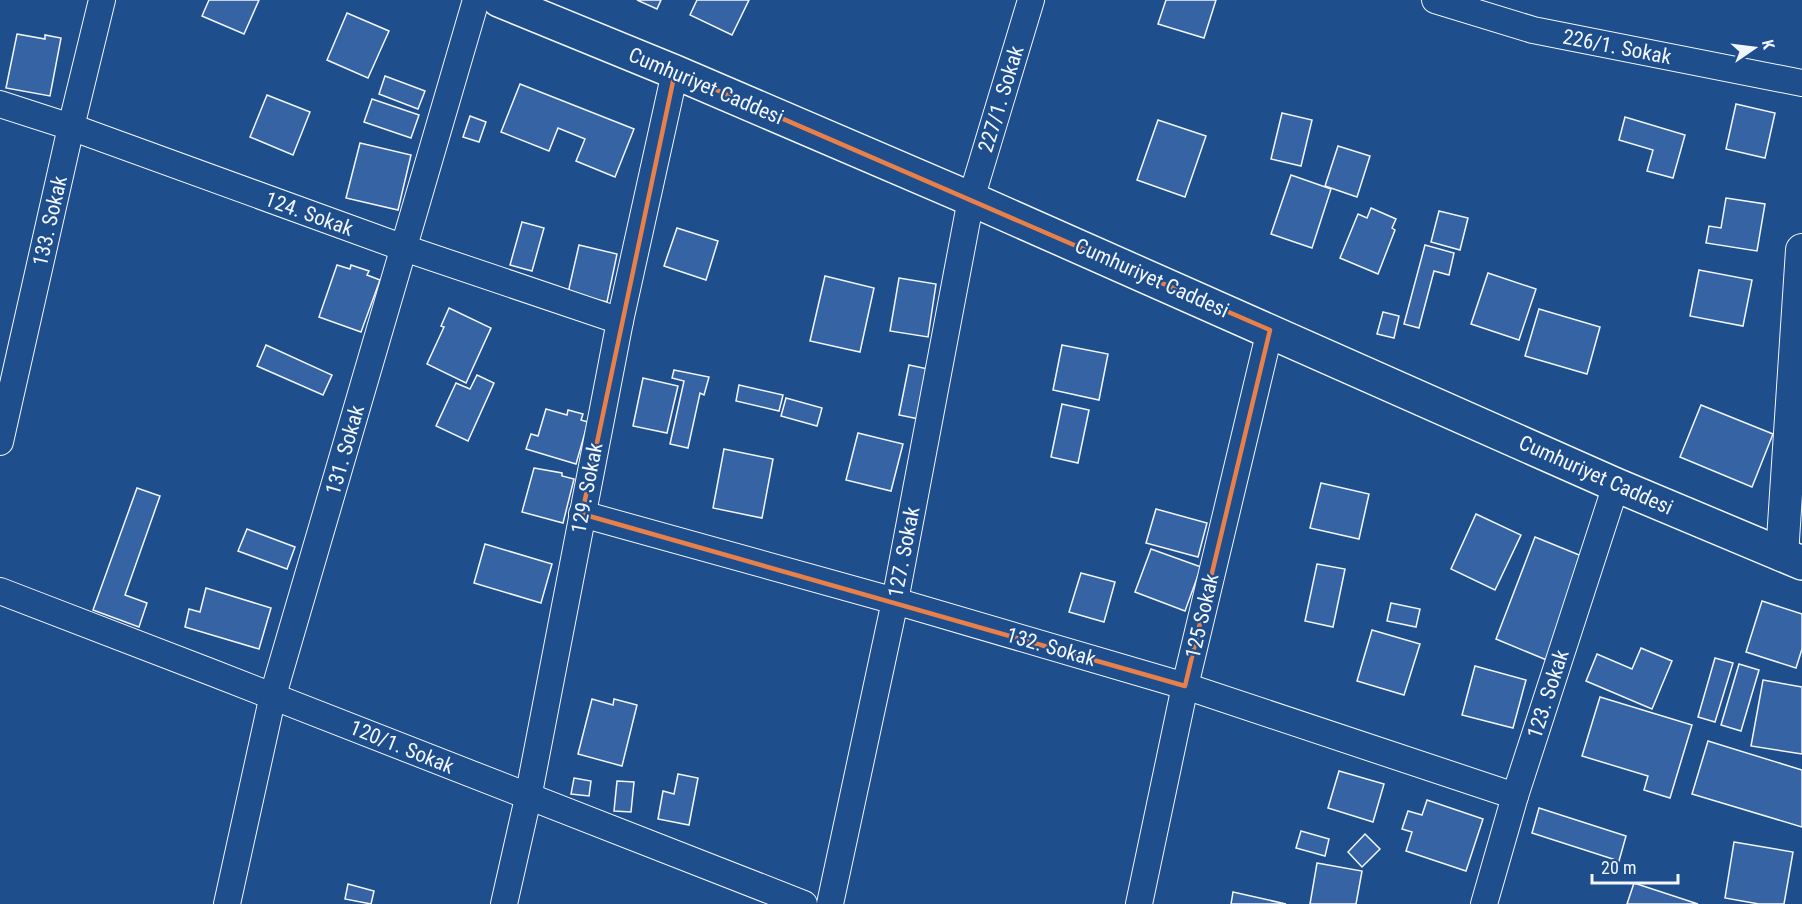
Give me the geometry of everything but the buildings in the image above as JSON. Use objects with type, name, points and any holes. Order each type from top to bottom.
[{"type":"main road","name":"Cumhuriyet Caddesi","points":[[499,0],[675,72],[971,199],[1616,485],[1792,559]]},
{"type":"street","name":"133. Sokak","points":[[0,442],[102,0]]},
{"type":"street","name":"131. Sokak","points":[[227,904],[273,695],[476,0]]},
{"type":"street","name":"227/1. Sokak","points":[[971,199],[1031,0]]},
{"type":"street","name":"226/1. Sokak","points":[[1436,0],[1533,30],[1802,83]]},
{"type":"street","name":"129. Sokak","points":[[504,904],[528,798],[620,321],[675,72]]},
{"type":"street","name":"124. Sokak","points":[[0,104],[71,127],[404,248],[620,321]]},
{"type":"street","name":"127. Sokak","points":[[830,904],[895,601],[971,199]]},
{"type":"street","points":[[1792,559],[1802,250]]},
{"type":"street","name":"125 Sokak","points":[[1139,904],[1185,686],[1270,330]]},
{"type":"street","name":"123. Sokak","points":[[1484,904],[1515,796],[1616,485]]},
{"type":"street","name":"132. Sokak","points":[[582,514],[895,601],[1185,686],[1515,796]]},
{"type":"street","name":"120/1. Sokak","points":[[0,591],[273,695],[528,798],[804,904]]},
{"type":"highlighted area","points":[[675,72],[1270,330],[1185,686],[582,514]]}]
